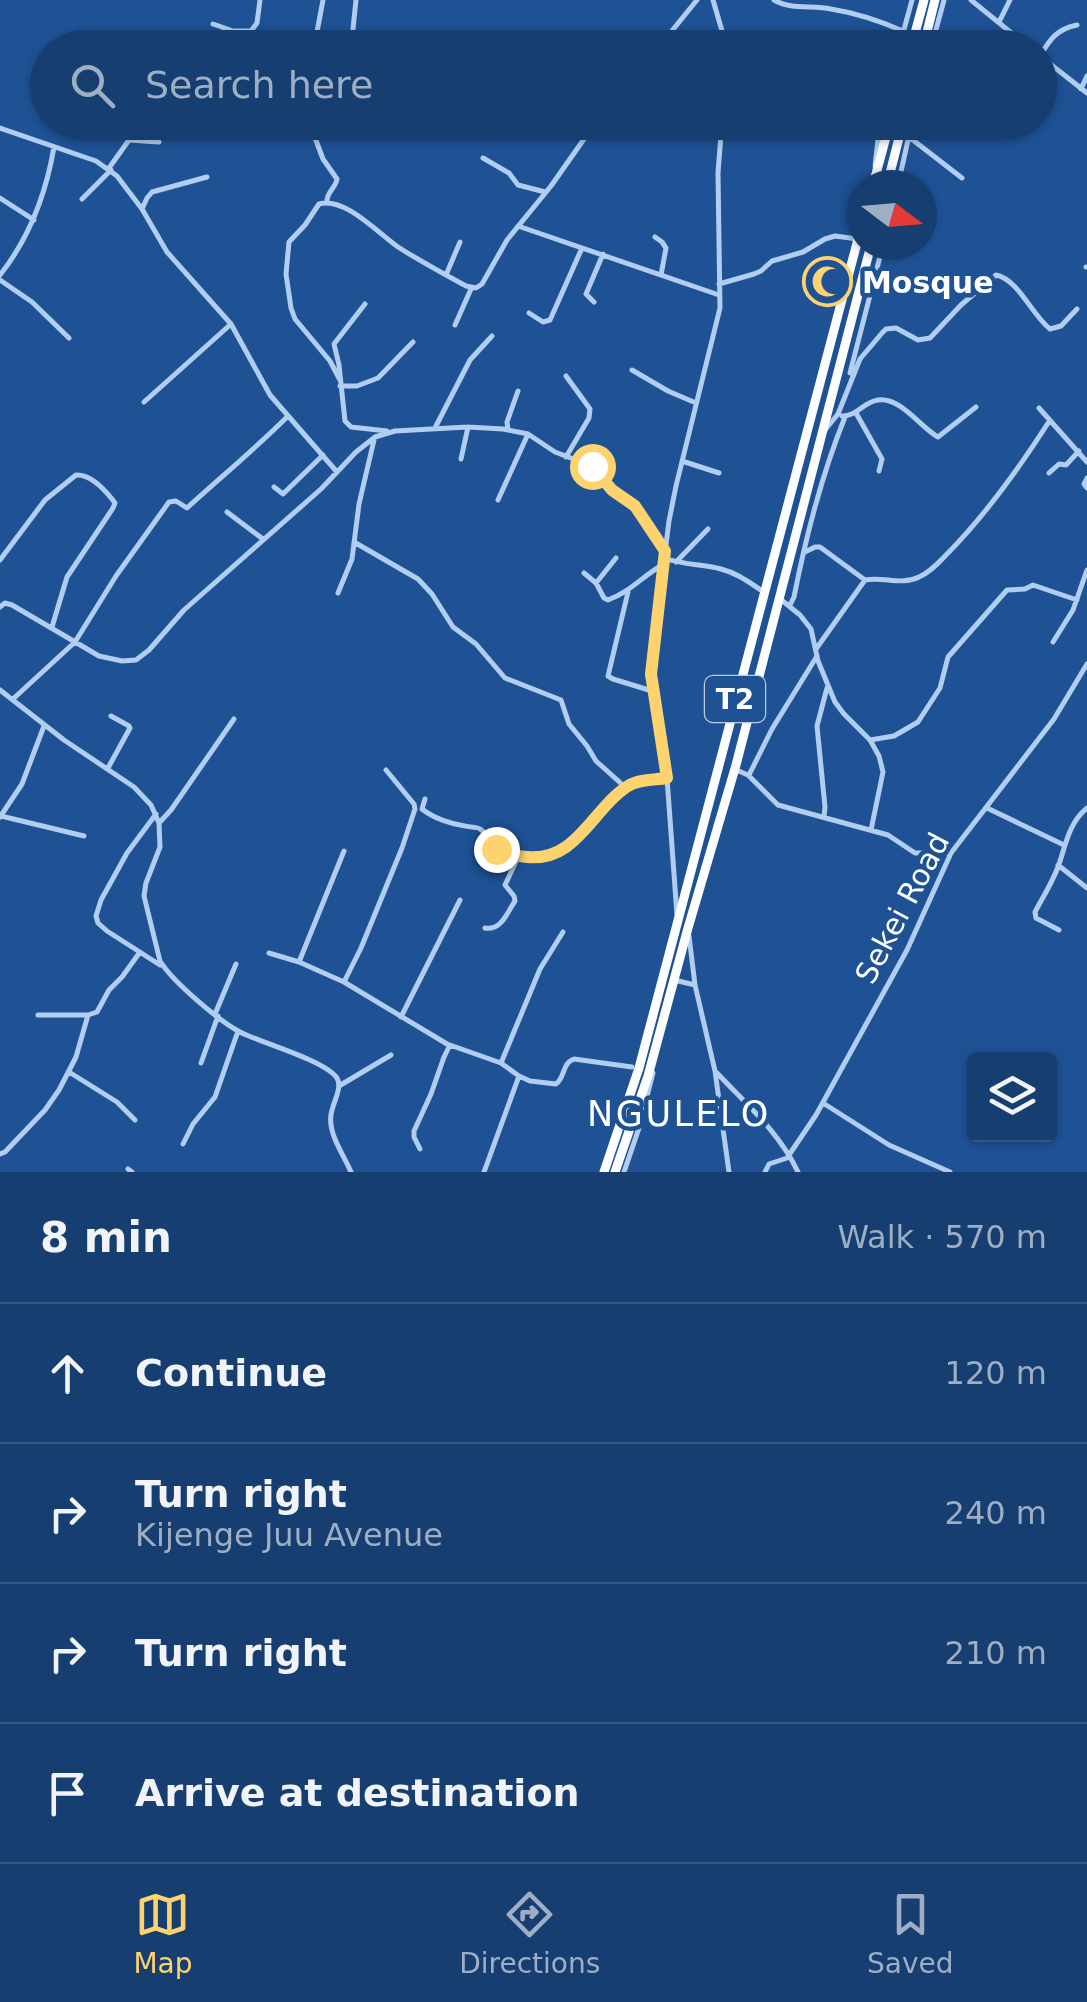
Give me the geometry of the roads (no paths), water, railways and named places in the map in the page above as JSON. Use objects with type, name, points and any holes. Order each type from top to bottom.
[{"type":"highway","points":[[916,30],[924,0]]},
{"type":"highway","points":[[928,30],[935,0]]},
{"type":"highway","points":[[877,170],[885,140]]},
{"type":"highway","points":[[891,170],[898,140]]},
{"type":"highway","name":"T2","points":[[604,1172],[639,1068],[852,260]]},
{"type":"highway","name":"T2","points":[[615,1172],[660,1036],[735,767],[867,260]]},
{"type":"highway","points":[[720,758],[735,767]]},
{"type":"highway","points":[[708,800],[724,806]]},
{"type":"street","points":[[250,30],[257,23],[260,0]]},
{"type":"street","points":[[317,30],[323,0]]},
{"type":"street","points":[[353,30],[356,0]]},
{"type":"street","points":[[673,30],[697,0]]},
{"type":"street","points":[[713,0],[722,30]]},
{"type":"street","points":[[774,0],[782,5],[858,14],[898,30]]},
{"type":"street","points":[[904,30],[912,0]]},
{"type":"street","points":[[936,30],[944,0]]},
{"type":"street","points":[[971,0],[1009,30]]},
{"type":"street","points":[[999,22],[1010,0]]},
{"type":"street","points":[[213,24],[230,30]]},
{"type":"street","points":[[1057,32],[1077,25]]},
{"type":"street","points":[[1057,70],[1084,91],[1087,76]]},
{"type":"street","points":[[0,128],[30,138]]},
{"type":"street","points":[[36,140],[110,169],[142,209],[167,252],[231,324],[266,390],[337,472]]},
{"type":"street","points":[[82,200],[129,140],[159,142]]},
{"type":"street","points":[[316,140],[337,179],[327,202]]},
{"type":"street","points":[[454,325],[472,289],[482,284],[507,240],[583,140]]},
{"type":"street","points":[[677,919],[667,778],[652,690],[652,656],[672,504],[718,322],[720,140]]},
{"type":"street","points":[[875,170],[878,140]]},
{"type":"street","points":[[901,170],[907,140]]},
{"type":"street","points":[[912,140],[962,178]]},
{"type":"street","points":[[54,146],[34,220],[0,277],[68,338]]},
{"type":"street","points":[[482,158],[508,173],[518,185],[545,192]]},
{"type":"street","points":[[142,209],[152,192],[207,176]]},
{"type":"street","points":[[0,198],[34,220]]},
{"type":"street","points":[[340,383],[330,360],[295,319],[286,274],[289,242],[318,204],[327,202],[358,215],[397,246],[472,289]]},
{"type":"street","points":[[518,226],[720,296]]},
{"type":"street","points":[[655,237],[666,248],[661,275]]},
{"type":"street","points":[[719,284],[754,274],[772,261],[803,252],[826,239],[847,238]]},
{"type":"street","points":[[446,276],[460,242]]},
{"type":"street","points":[[529,313],[543,322],[550,320],[582,248]]},
{"type":"street","points":[[594,302],[587,297],[587,290],[603,254]]},
{"type":"street","points":[[789,606],[878,260]]},
{"type":"street","points":[[845,392],[860,359],[886,329],[896,328],[918,340],[930,338],[961,304],[996,275],[1006,278],[1050,328],[1061,326],[1077,309]]},
{"type":"street","points":[[365,304],[334,344],[346,425],[371,431],[468,427],[528,434],[566,457],[592,466],[612,490],[635,506],[664,558],[725,570],[764,592]]},
{"type":"street","points":[[144,402],[231,324]]},
{"type":"street","points":[[435,428],[470,360],[492,336]]},
{"type":"street","points":[[340,383],[357,386],[378,378],[413,342]]},
{"type":"street","points":[[632,370],[696,403]]},
{"type":"street","points":[[566,376],[590,414],[566,457]]},
{"type":"street","points":[[508,430],[518,391]]},
{"type":"street","points":[[822,432],[841,416],[856,413],[870,402],[886,400],[938,437],[976,407]]},
{"type":"street","points":[[1039,408],[1087,462]]},
{"type":"street","points":[[856,413],[882,460],[879,472]]},
{"type":"street","points":[[12,699],[75,642],[116,576],[170,502],[188,508],[288,417]]},
{"type":"street","points":[[748,775],[817,652],[865,580],[906,581],[930,570],[974,527],[1050,420]]},
{"type":"street","points":[[460,459],[468,427]]},
{"type":"street","points":[[0,607],[5,603],[12,605],[109,659],[136,660],[184,610],[311,498],[356,452],[375,437],[396,431]]},
{"type":"street","points":[[498,500],[528,434]]},
{"type":"street","points":[[338,593],[352,559],[362,486],[375,437]]},
{"type":"street","points":[[1050,473],[1060,464],[1066,465],[1078,451]]},
{"type":"street","points":[[274,487],[283,494],[323,455]]},
{"type":"street","points":[[682,461],[718,473]]},
{"type":"street","points":[[0,560],[44,500],[76,475],[88,477],[112,499],[113,508],[66,578],[52,627]]},
{"type":"street","points":[[1087,478],[1087,488]]},
{"type":"street","points":[[227,512],[263,538]]},
{"type":"street","points":[[676,562],[708,529]]},
{"type":"street","points":[[354,542],[418,579],[453,628],[476,644],[505,678],[561,700],[569,724],[596,761],[626,787]]},
{"type":"street","points":[[805,552],[820,547],[865,580]]},
{"type":"street","points":[[596,582],[616,558]]},
{"type":"street","points":[[584,573],[596,582],[606,600],[628,592],[664,558]]},
{"type":"street","points":[[1053,642],[1077,600],[1087,570]]},
{"type":"street","points":[[870,740],[894,736],[918,722],[940,688],[948,657],[1008,590],[1033,585],[1077,600]]},
{"type":"street","points":[[628,592],[608,676],[652,690]]},
{"type":"street","points":[[779,598],[810,629],[839,709],[870,740],[879,756],[882,772],[871,830]]},
{"type":"street","name":"Sekei Road","points":[[765,1172],[769,1164],[784,1160],[823,1104],[906,950],[952,853],[1054,719],[1086,667]]},
{"type":"street","points":[[824,817],[817,726],[828,685]]},
{"type":"street","points":[[0,690],[144,796],[156,814],[158,855],[144,896],[163,966]]},
{"type":"street","points":[[108,768],[130,728],[110,716]]},
{"type":"street","points":[[159,823],[234,718]]},
{"type":"street","points":[[44,726],[22,784],[0,816],[84,836]]},
{"type":"street","points":[[735,767],[778,805],[888,834],[916,853],[952,853]]},
{"type":"street","points":[[344,982],[415,809],[386,770]]},
{"type":"street","points":[[425,799],[422,809],[428,814],[482,830],[496,849],[541,857],[567,848],[626,787],[667,778]]},
{"type":"street","points":[[987,808],[1064,845]]},
{"type":"street","points":[[1059,930],[1035,915],[1075,820],[1087,808]]},
{"type":"street","points":[[156,814],[127,853],[96,910],[98,923],[163,966],[238,1031],[287,1049],[337,1078],[331,1126],[350,1172]]},
{"type":"street","points":[[300,962],[344,851]]},
{"type":"street","points":[[485,928],[497,928],[514,902],[514,896],[504,885],[519,856]]},
{"type":"street","points":[[1058,865],[1087,888]]},
{"type":"street","points":[[402,1017],[460,900]]},
{"type":"street","points":[[688,928],[695,985],[715,1070],[729,1172]]},
{"type":"street","points":[[501,1064],[540,969],[563,932]]},
{"type":"street","points":[[38,1015],[88,1015],[101,1009],[109,990],[140,952]]},
{"type":"street","points":[[269,953],[344,982],[450,1045],[540,1084],[556,1084],[574,1059],[632,1068]]},
{"type":"street","points":[[202,1063],[236,964]]},
{"type":"street","points":[[674,980],[695,985]]},
{"type":"street","points":[[0,1154],[45,1110],[76,1057],[88,1015]]},
{"type":"street","points":[[183,1144],[193,1124],[216,1097],[238,1031]]},
{"type":"street","points":[[624,1172],[647,1102],[660,1036]]},
{"type":"street","points":[[420,1149],[414,1132],[450,1045]]},
{"type":"street","points":[[339,1086],[390,1055]]},
{"type":"street","points":[[715,1070],[771,1128],[798,1172]]},
{"type":"street","points":[[69,1072],[117,1102],[135,1120]]},
{"type":"street","points":[[484,1172],[519,1076]]},
{"type":"street","points":[[823,1104],[889,1144],[950,1172]]},
{"type":"place","name":"Mosque","points":[[827,282]]},
{"type":"district","name":"NGULELO","points":[[679,1114]]}]
